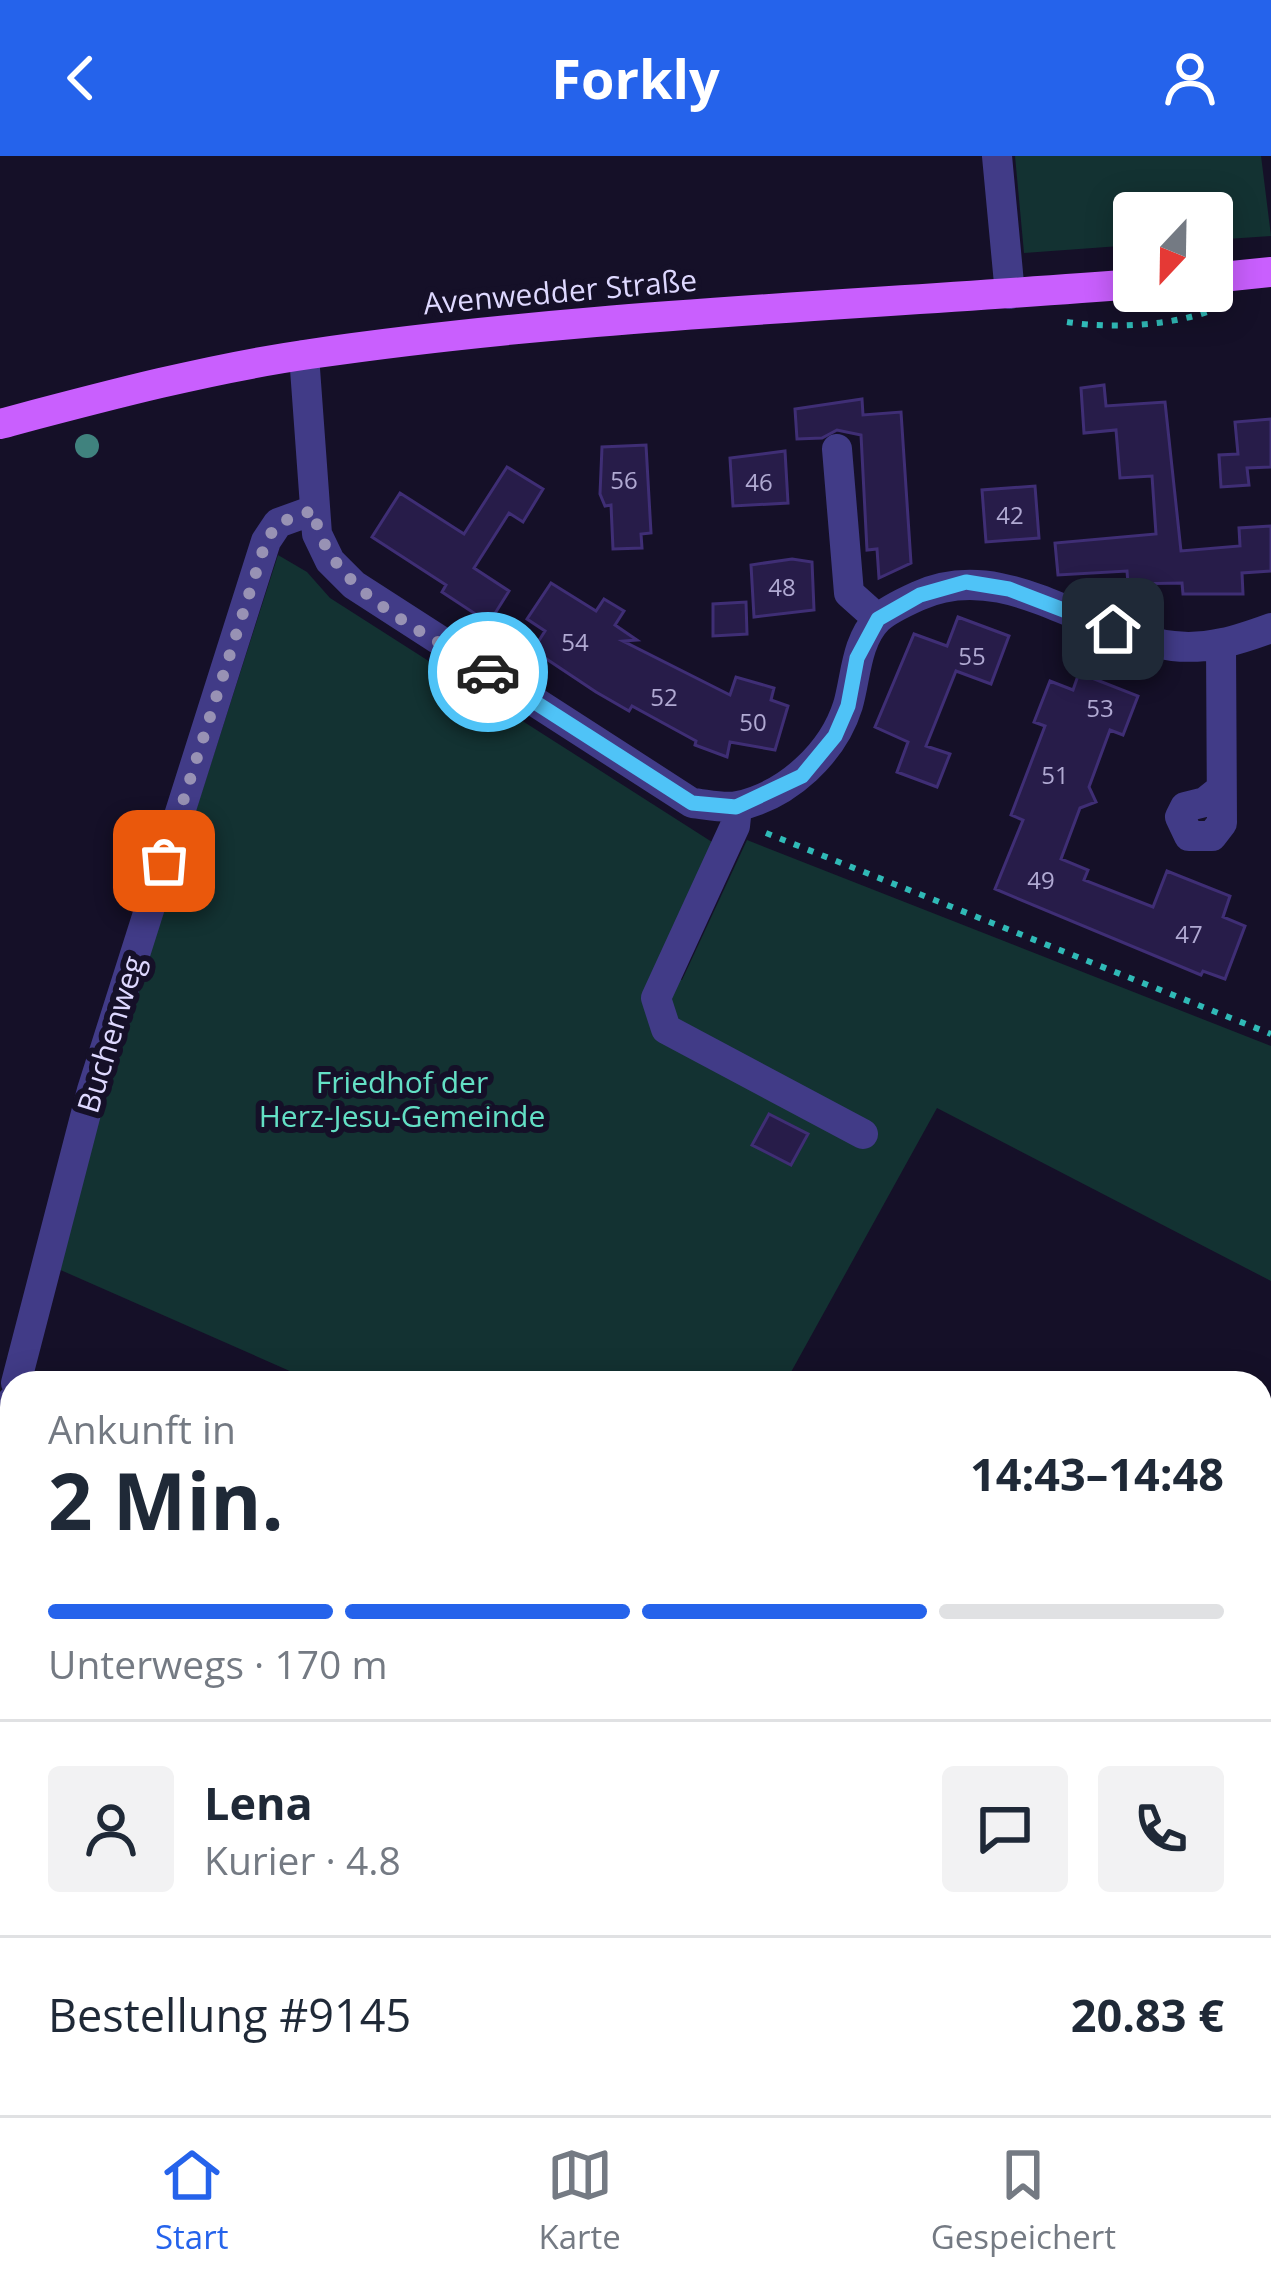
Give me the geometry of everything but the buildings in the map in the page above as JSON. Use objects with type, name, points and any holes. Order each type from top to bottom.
[{"type":"main road","points":[[1233,276],[1271,272]]},
{"type":"main road","name":"Avenwedder Straße","points":[[0,424],[304,355],[616,321],[1113,286]]},
{"type":"street","points":[[997,156],[1010,294]]},
{"type":"street","points":[[304,355],[317,534],[330,561],[354,585],[692,803],[736,807],[802,776],[835,736],[848,706],[857,658],[878,619],[920,595],[966,582],[1009,589],[1139,639],[1176,646],[1221,646],[1271,628]]},
{"type":"street","points":[[837,448],[849,593],[878,619]]},
{"type":"street","name":"Buchenweg","points":[[19,1371],[92,1090],[266,541],[278,523],[314,510]]},
{"type":"street","points":[[1220,790],[1221,646]]},
{"type":"street","points":[[736,807],[735,826],[656,998],[666,1029],[863,1135]]},
{"type":"path","points":[[736,807],[757,829],[1271,1034]]},
{"type":"green space","points":[[1015,156],[1261,156],[1271,236],[1233,239],[1233,192],[1113,192],[1113,247],[1024,253]]},
{"type":"green space","name":"Friedhof der Herz-Jesu-Gemeinde","points":[[278,555],[307,572],[330,598],[712,842],[656,967],[682,980],[747,840],[1271,1046],[1271,1281],[937,1108],[792,1371],[290,1371],[56,1268],[105,1093]]},
{"type":"way so far","points":[[164,861],[266,541],[278,523],[314,510],[317,534],[330,561],[354,585],[488,672]]},
{"type":"route","points":[[488,672],[692,803],[736,807],[802,776],[835,736],[848,706],[857,658],[878,619],[920,595],[966,582],[1009,589],[1113,629]]}]
